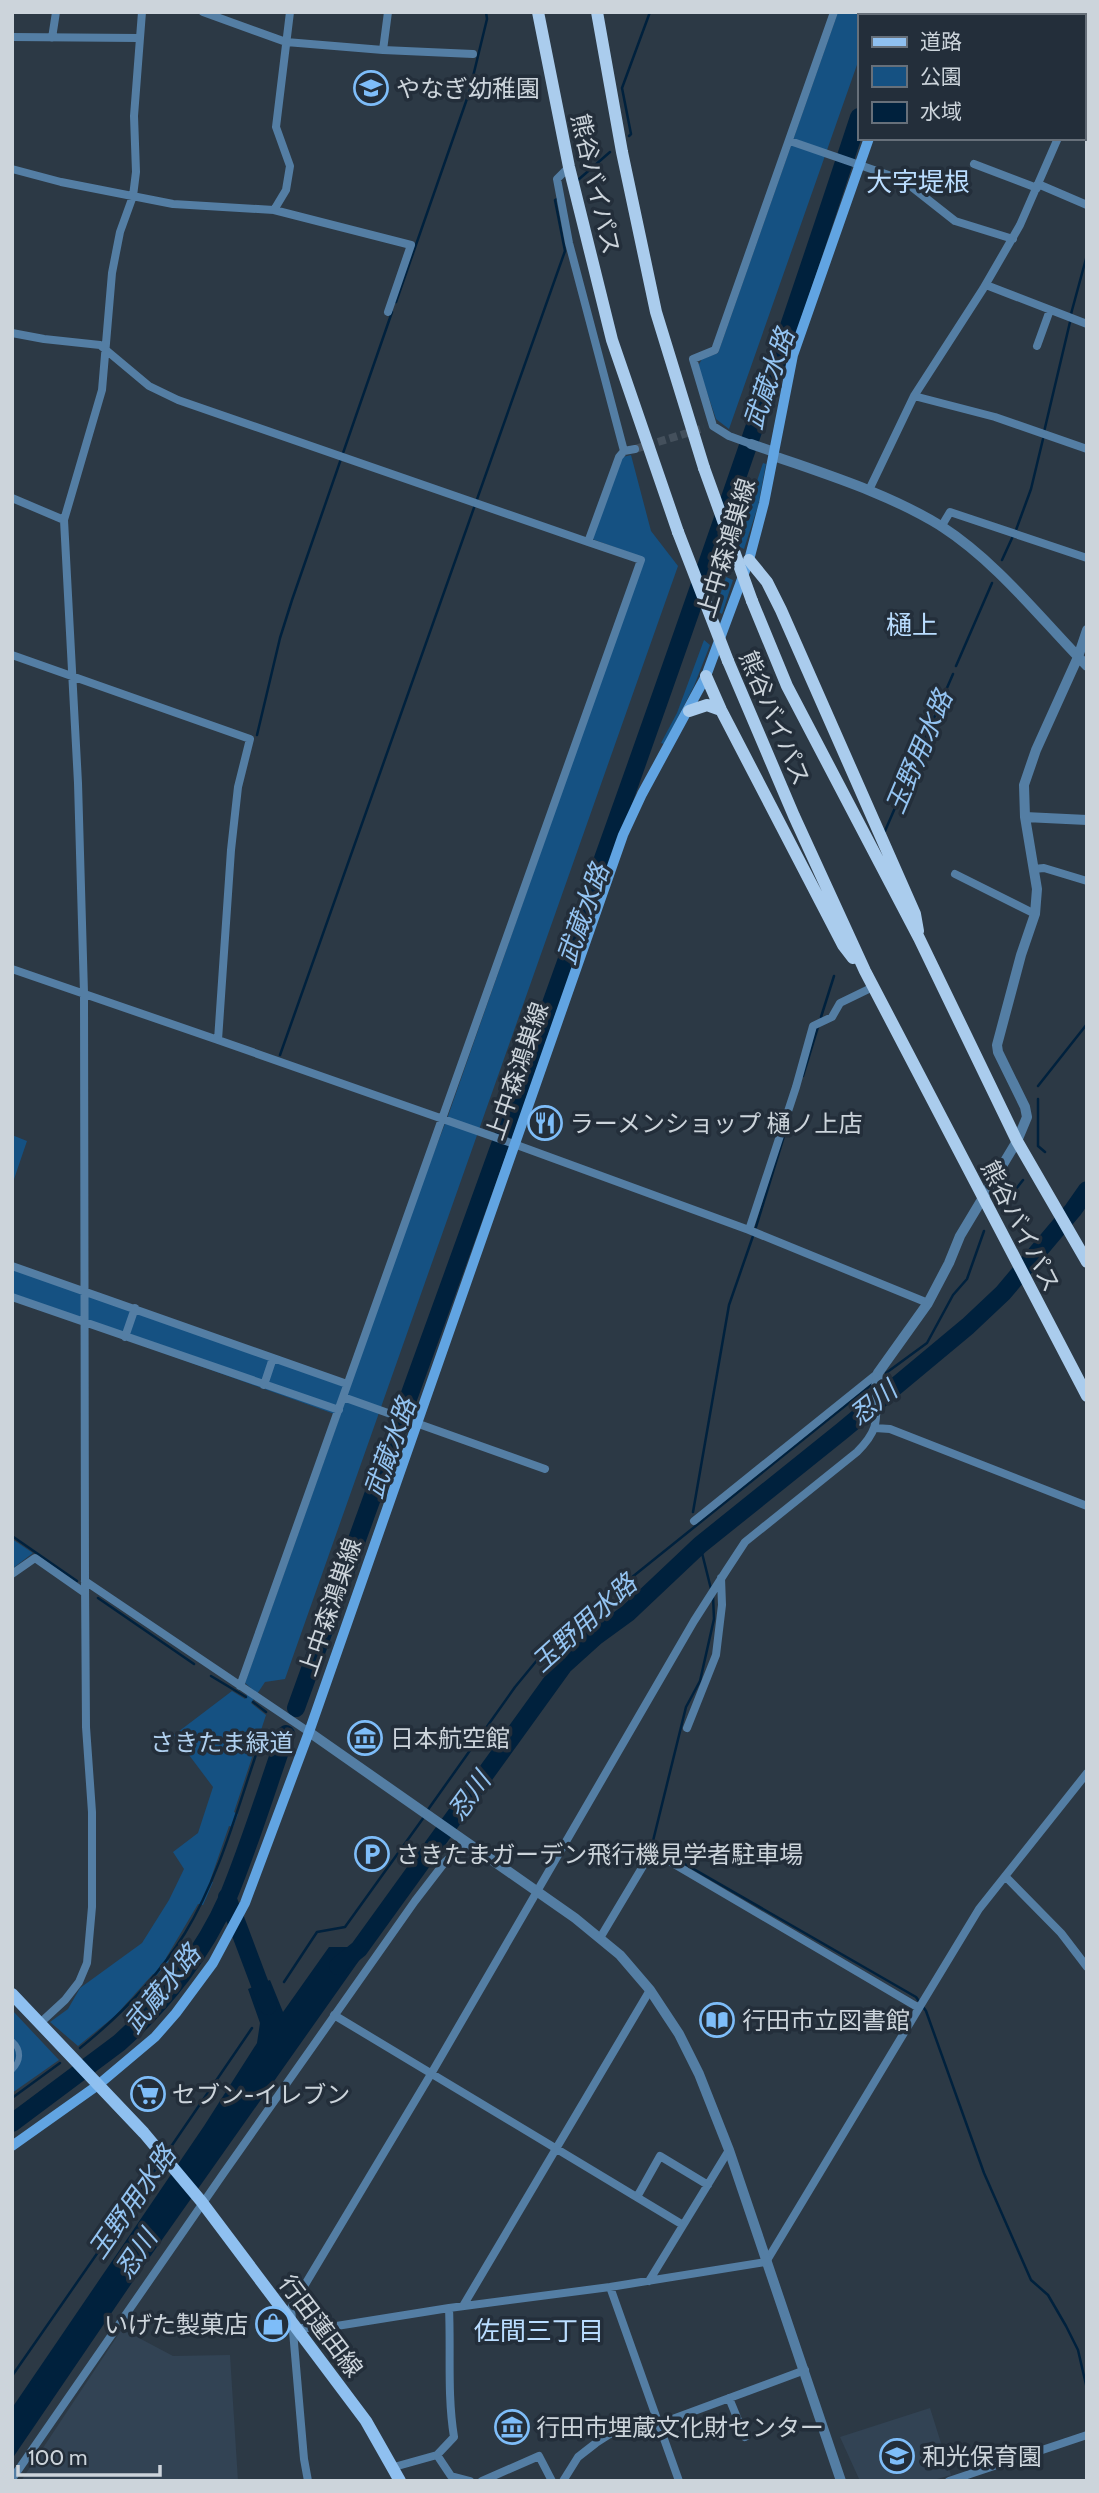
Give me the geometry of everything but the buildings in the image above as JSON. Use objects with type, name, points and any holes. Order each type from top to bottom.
[{"type":"highway","name":"熊谷バイパス","points":[[538,12],[569,167],[612,340],[678,532],[728,662],[865,971],[1087,1396]]},
{"type":"highway","name":"熊谷バイパス","points":[[597,12],[622,152],[656,312],[704,468],[752,601],[787,686],[919,938],[1017,1141],[1084,1257]]},
{"type":"highway","points":[[749,560],[767,582],[781,610],[915,914],[919,938]]},
{"type":"highway","points":[[706,676],[843,945],[865,971]]},
{"type":"highway","points":[[689,710],[707,705],[721,710]]},
{"type":"main road","name":"上中森鴻巣線","points":[[95,2081],[138,2052],[176,2013],[229,1936],[245,1903],[411,1420],[623,835],[645,787],[706,676],[749,560],[764,503],[793,355],[855,163],[868,140]]},
{"type":"main road","points":[[12,1994],[95,2081],[12,2146]]},
{"type":"main road","name":"行田蓮田線","points":[[95,2081],[202,2203],[366,2421],[400,2481]]},
{"type":"street","points":[[52,38],[55,12]]},
{"type":"street","points":[[39,2024],[72,1993],[87,1962],[92,1908],[92,1826],[86,1727],[84,993],[78,783],[64,520],[102,390],[112,273],[120,232],[133,196],[134,116],[142,12]]},
{"type":"street","points":[[202,12],[286,42],[473,54]]},
{"type":"street","points":[[274,210],[286,190],[290,166],[276,127],[290,12]]},
{"type":"street","points":[[383,50],[388,12]]},
{"type":"street","points":[[834,12],[715,350],[693,359],[709,427],[869,490],[941,527],[978,554],[1087,666]]},
{"type":"street","points":[[12,37],[138,38]]},
{"type":"street","points":[[869,490],[914,396],[1013,239],[1057,140]]},
{"type":"street","points":[[790,141],[903,180],[955,220],[1013,239]]},
{"type":"street","points":[[974,164],[1087,205]]},
{"type":"street","points":[[569,167],[557,179],[569,243],[624,451]]},
{"type":"street","points":[[12,169],[61,182],[173,204],[274,210],[411,246],[387,312]]},
{"type":"street","points":[[985,285],[1087,324]]},
{"type":"street","points":[[1037,346],[1050,310]]},
{"type":"street","points":[[12,333],[44,340],[100,345],[149,386],[178,400],[641,560],[240,1686]]},
{"type":"street","points":[[914,396],[995,417],[1087,449]]},
{"type":"street","points":[[588,542],[619,457],[624,451],[635,449]]},
{"type":"street","points":[[12,498],[64,520]]},
{"type":"street","points":[[941,527],[950,512],[1087,558]]},
{"type":"street","points":[[694,1521],[878,1373],[928,1303],[949,1264],[960,1236],[1017,1141],[1027,1117],[1025,1107],[997,1045],[1035,914],[1037,890],[1025,817],[1024,785],[1087,630]]},
{"type":"street","points":[[12,655],[250,739],[238,787],[231,850],[219,1040]]},
{"type":"street","points":[[1025,817],[1087,820]]},
{"type":"street","points":[[1034,869],[1044,869],[1087,881]]},
{"type":"street","points":[[955,874],[1035,914]]},
{"type":"street","points":[[12,968],[486,1134],[749,1230],[928,1303]]},
{"type":"street","points":[[749,1230],[813,1026],[832,1017],[840,1003],[873,987]]},
{"type":"street","points":[[12,1266],[347,1384]]},
{"type":"street","points":[[12,1297],[339,1410]]},
{"type":"street","points":[[125,1337],[135,1308]]},
{"type":"street","points":[[264,1385],[273,1358]]},
{"type":"street","points":[[308,2481],[291,2308],[431,2074],[536,1890],[745,1542],[872,1437],[876,1424],[878,1373]]},
{"type":"street","points":[[343,1397],[545,1469]]},
{"type":"street","points":[[876,1424],[1087,1506]]},
{"type":"street","points":[[12,1574],[35,1558],[85,1592]]},
{"type":"street","points":[[687,1728],[716,1655],[722,1605],[721,1578]]},
{"type":"street","points":[[85,1581],[536,1890],[620,1955],[650,1990],[679,2034],[699,2074],[729,2150],[841,2481]]},
{"type":"street","points":[[295,2328],[324,2328],[766,2262],[979,1909],[1087,1773]]},
{"type":"street","points":[[12,2479],[334,2015],[415,1901],[464,1840]]},
{"type":"street","points":[[600,1938],[652,1852],[919,2008]]},
{"type":"street","points":[[1005,1876],[1087,1967]]},
{"type":"street","points":[[463,2306],[650,1990]]},
{"type":"street","points":[[334,2015],[683,2225]]},
{"type":"street","points":[[12,2041],[17,2045],[20,2055],[12,2070]]},
{"type":"street","points":[[649,2281],[729,2150]]},
{"type":"street","points":[[637,2197],[660,2156],[708,2185]]},
{"type":"street","points":[[610,2287],[679,2481]]},
{"type":"street","points":[[394,2467],[437,2455],[454,2437],[449,2404],[449,2308]]},
{"type":"street","points":[[563,2481],[578,2458],[610,2434],[659,2424],[805,2370]]},
{"type":"street","points":[[729,2398],[745,2437]]},
{"type":"street","points":[[949,2481],[1087,2435]]},
{"type":"street","points":[[437,2455],[451,2476],[470,2481]]},
{"type":"street","points":[[482,2481],[539,2456],[552,2481]]},
{"type":"shaded area","points":[[122,2329],[173,2356],[230,2355],[238,2481],[21,2481]]},
{"type":"shaded area","name":"和光保育園","points":[[930,2408],[951,2475],[930,2481],[860,2481],[840,2437]]},
{"type":"green space","points":[[838,12],[876,12],[858,14],[858,62],[729,429],[716,419],[698,366],[702,359],[718,353]]},
{"type":"green space","name":"さきたま緑道","points":[[631,455],[651,531],[678,566],[285,1679],[265,1682],[251,1703],[266,1715],[234,1812],[238,1814],[233,1827],[229,1826],[210,1881],[213,1882],[203,1905],[198,1904],[166,1958],[169,1961],[156,1976],[153,1974],[115,2016],[78,2046],[50,2022],[68,2009],[80,1988],[142,1943],[169,1900],[184,1869],[173,1852],[198,1833],[213,1787],[174,1735],[232,1691],[245,1699],[251,1688],[245,1683],[340,1416],[12,1299],[12,1263],[346,1380],[448,1116],[643,560],[642,557],[592,539],[619,464],[623,457]]},
{"type":"green space","points":[[763,463],[766,464],[758,506],[744,549],[737,541]]},
{"type":"green space","points":[[726,577],[733,580],[722,614],[715,610]]},
{"type":"green space","points":[[704,640],[710,645],[694,686],[664,744],[661,743],[677,713]]},
{"type":"green space","points":[[12,1135],[27,1141],[12,1185]]},
{"type":"green space","points":[[12,1539],[33,1553],[12,1569]]},
{"type":"green space","points":[[12,2010],[59,2060],[12,2093]]},
{"type":"water","points":[[329,1947],[350,1947],[363,1955],[140,2271],[12,2459],[12,2408],[204,2126],[257,2043],[260,2023],[248,1989],[270,1980],[283,2012]]},
{"type":"waterway","points":[[396,302],[469,93],[487,19],[486,12]]},
{"type":"waterway","points":[[629,136],[631,134],[622,88],[650,12]]},
{"type":"waterway","name":"武蔵水路","points":[[296,1708],[654,716],[858,120]]},
{"type":"waterway","points":[[578,180],[610,152]]},
{"type":"waterway","points":[[280,1055],[565,251],[555,200],[557,199]]},
{"type":"waterway","name":"玉野用水路","points":[[1071,314],[1087,255]]},
{"type":"waterway","points":[[257,735],[292,600],[392,312]]},
{"type":"waterway","name":"玉野用水路","points":[[1044,432],[1070,322]]},
{"type":"waterway","name":"玉野用水路","points":[[1016,530],[1031,489],[1043,439]]},
{"type":"waterway","name":"玉野用水路","points":[[1002,560],[1013,536]]},
{"type":"waterway","name":"玉野用水路","points":[[956,666],[992,583]]},
{"type":"waterway","name":"玉野用水路","points":[[885,831],[953,674]]},
{"type":"waterway","name":"玉野用水路","points":[[821,1017],[834,976]]},
{"type":"waterway","points":[[1038,1086],[1087,1024]]},
{"type":"waterway","name":"玉野用水路","points":[[803,1076],[818,1027]]},
{"type":"waterway","points":[[1038,1099],[1038,1146],[1045,1152]]},
{"type":"waterway","name":"玉野用水路","points":[[756,1227],[789,1120]]},
{"type":"waterway","points":[[1002,1207],[1023,1180]]},
{"type":"waterway","name":"忍川","points":[[338,1966],[359,1949],[564,1665],[595,1637],[628,1613],[700,1545],[968,1326],[1003,1293],[1087,1190]]},
{"type":"waterway","points":[[886,1373],[927,1343],[953,1295],[967,1279],[984,1231]]},
{"type":"waterway","name":"玉野用水路","points":[[693,1512],[729,1305],[753,1236]]},
{"type":"waterway","name":"玉野用水路","points":[[427,1811],[515,1687],[543,1653],[575,1623],[871,1385]]},
{"type":"waterway","points":[[12,1536],[77,1581]]},
{"type":"waterway","points":[[700,1545],[711,1589]]},
{"type":"waterway","points":[[713,1596],[714,1619],[700,1681],[686,1707],[652,1845],[916,1997],[926,2011],[984,2173],[1031,2280],[1048,2295],[1078,2350],[1087,2389]]},
{"type":"waterway","points":[[98,1598],[194,1664]]},
{"type":"waterway","points":[[211,1676],[246,1697]]},
{"type":"waterway","points":[[253,1702],[266,1712]]},
{"type":"waterway","name":"武蔵水路","points":[[12,2123],[119,2043],[152,2011],[195,1957],[228,1897],[286,1734]]},
{"type":"waterway","points":[[80,2048],[137,1995],[163,1965],[185,1933],[219,1862],[262,1737]]},
{"type":"waterway","name":"玉野用水路","points":[[284,1982],[317,1932],[345,1927],[424,1817]]},
{"type":"waterway","points":[[227,1897],[268,2006]]},
{"type":"waterway","name":"玉野用水路","points":[[166,2154],[252,2028]]},
{"type":"waterway","points":[[12,2098],[60,2063]]},
{"type":"waterway","name":"玉野用水路","points":[[12,2376],[162,2160]]},
{"type":"tunnel","points":[[635,449],[704,428]]},
{"type":"place","name":"やなぎ幼稚園","points":[[371,88]]},
{"type":"place","name":"ラーメンショップ 樋ノ上店","points":[[545,1123]]},
{"type":"place","name":"日本航空館","points":[[365,1738]]},
{"type":"place","name":"さきたまガーデン飛行機見学者駐車場","points":[[372,1854]]},
{"type":"place","name":"行田市立図書館","points":[[717,2020]]},
{"type":"place","name":"セブン-イレブン","points":[[148,2094]]},
{"type":"place","name":"いげた製菓店","points":[[273,2324]]},
{"type":"place","name":"行田市埋蔵文化財センター","points":[[512,2427]]},
{"type":"place","name":"和光保育園","points":[[897,2456]]},
{"type":"district","name":"大字堤根","points":[[918,182]]},
{"type":"district","name":"樋上","points":[[912,625]]},
{"type":"district","name":"佐間三丁目","points":[[539,2331]]}]
